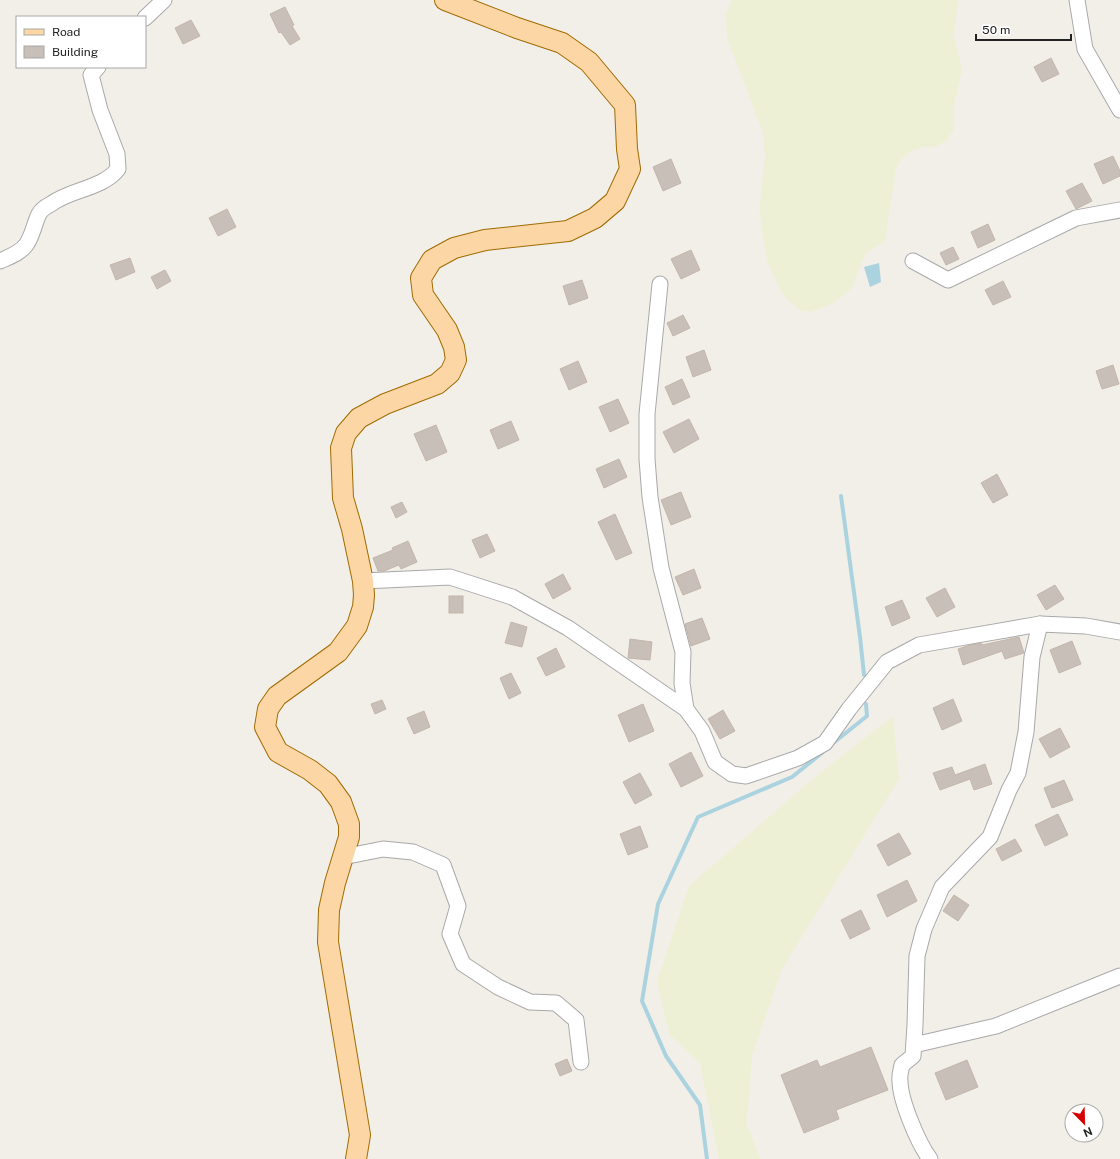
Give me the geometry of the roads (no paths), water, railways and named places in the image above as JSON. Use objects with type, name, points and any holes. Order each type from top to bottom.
[{"type":"main road","points":[[356,1159],[360,1135],[328,942],[329,910],[335,883],[349,837],[349,824],[340,802],[328,784],[310,770],[278,752],[265,727],[268,709],[277,696],[338,652],[357,626],[363,607],[364,595],[362,581],[352,529],[344,498],[341,448],[346,433],[359,418],[384,404],[437,384],[450,373],[456,360],[454,347],[447,330],[423,295],[421,278],[432,260],[454,248],[485,240],[568,231],[575,228],[595,218],[615,201],[630,169],[627,150],[625,105],[588,62],[562,43],[516,28],[444,0]]},
{"type":"street","points":[[146,17],[164,0]]},
{"type":"street","points":[[1077,0],[1085,49],[1120,110]]},
{"type":"street","points":[[0,261],[15,254],[25,246],[33,233],[40,212],[52,203],[69,194],[103,182],[113,176],[118,169],[117,154],[100,110],[91,75],[97,68]]},
{"type":"street","points":[[913,260],[948,280],[1076,218],[1120,210]]},
{"type":"street","points":[[660,284],[647,414],[647,459],[650,497],[661,568],[683,652],[682,683],[686,709]]},
{"type":"street","points":[[362,581],[450,577],[512,597],[568,628],[686,709],[702,731],[715,762],[732,774],[746,776],[798,758],[825,742],[849,709],[887,662],[919,645],[1040,624],[1086,626],[1120,632]]},
{"type":"street","points":[[930,1159],[922,1148],[915,1132],[903,1100],[900,1081],[902,1065],[913,1056],[917,956],[924,929],[942,887],[990,837],[1009,790],[1018,773],[1026,732],[1032,657],[1040,624]]},
{"type":"street","points":[[343,857],[383,849],[413,852],[443,865],[458,906],[450,934],[463,964],[498,987],[530,1002],[556,1003],[576,1020],[581,1062]]},
{"type":"street","points":[[914,1045],[996,1026],[1120,976]]},
{"type":"water","points":[[879,263],[881,282],[870,287],[864,267]]},
{"type":"waterway","points":[[841,496],[864,675]]},
{"type":"waterway","points":[[832,744],[867,716],[866,704]]},
{"type":"waterway","points":[[707,1159],[700,1105],[666,1056],[642,1001],[658,904],[698,817],[792,777],[822,753]]}]
